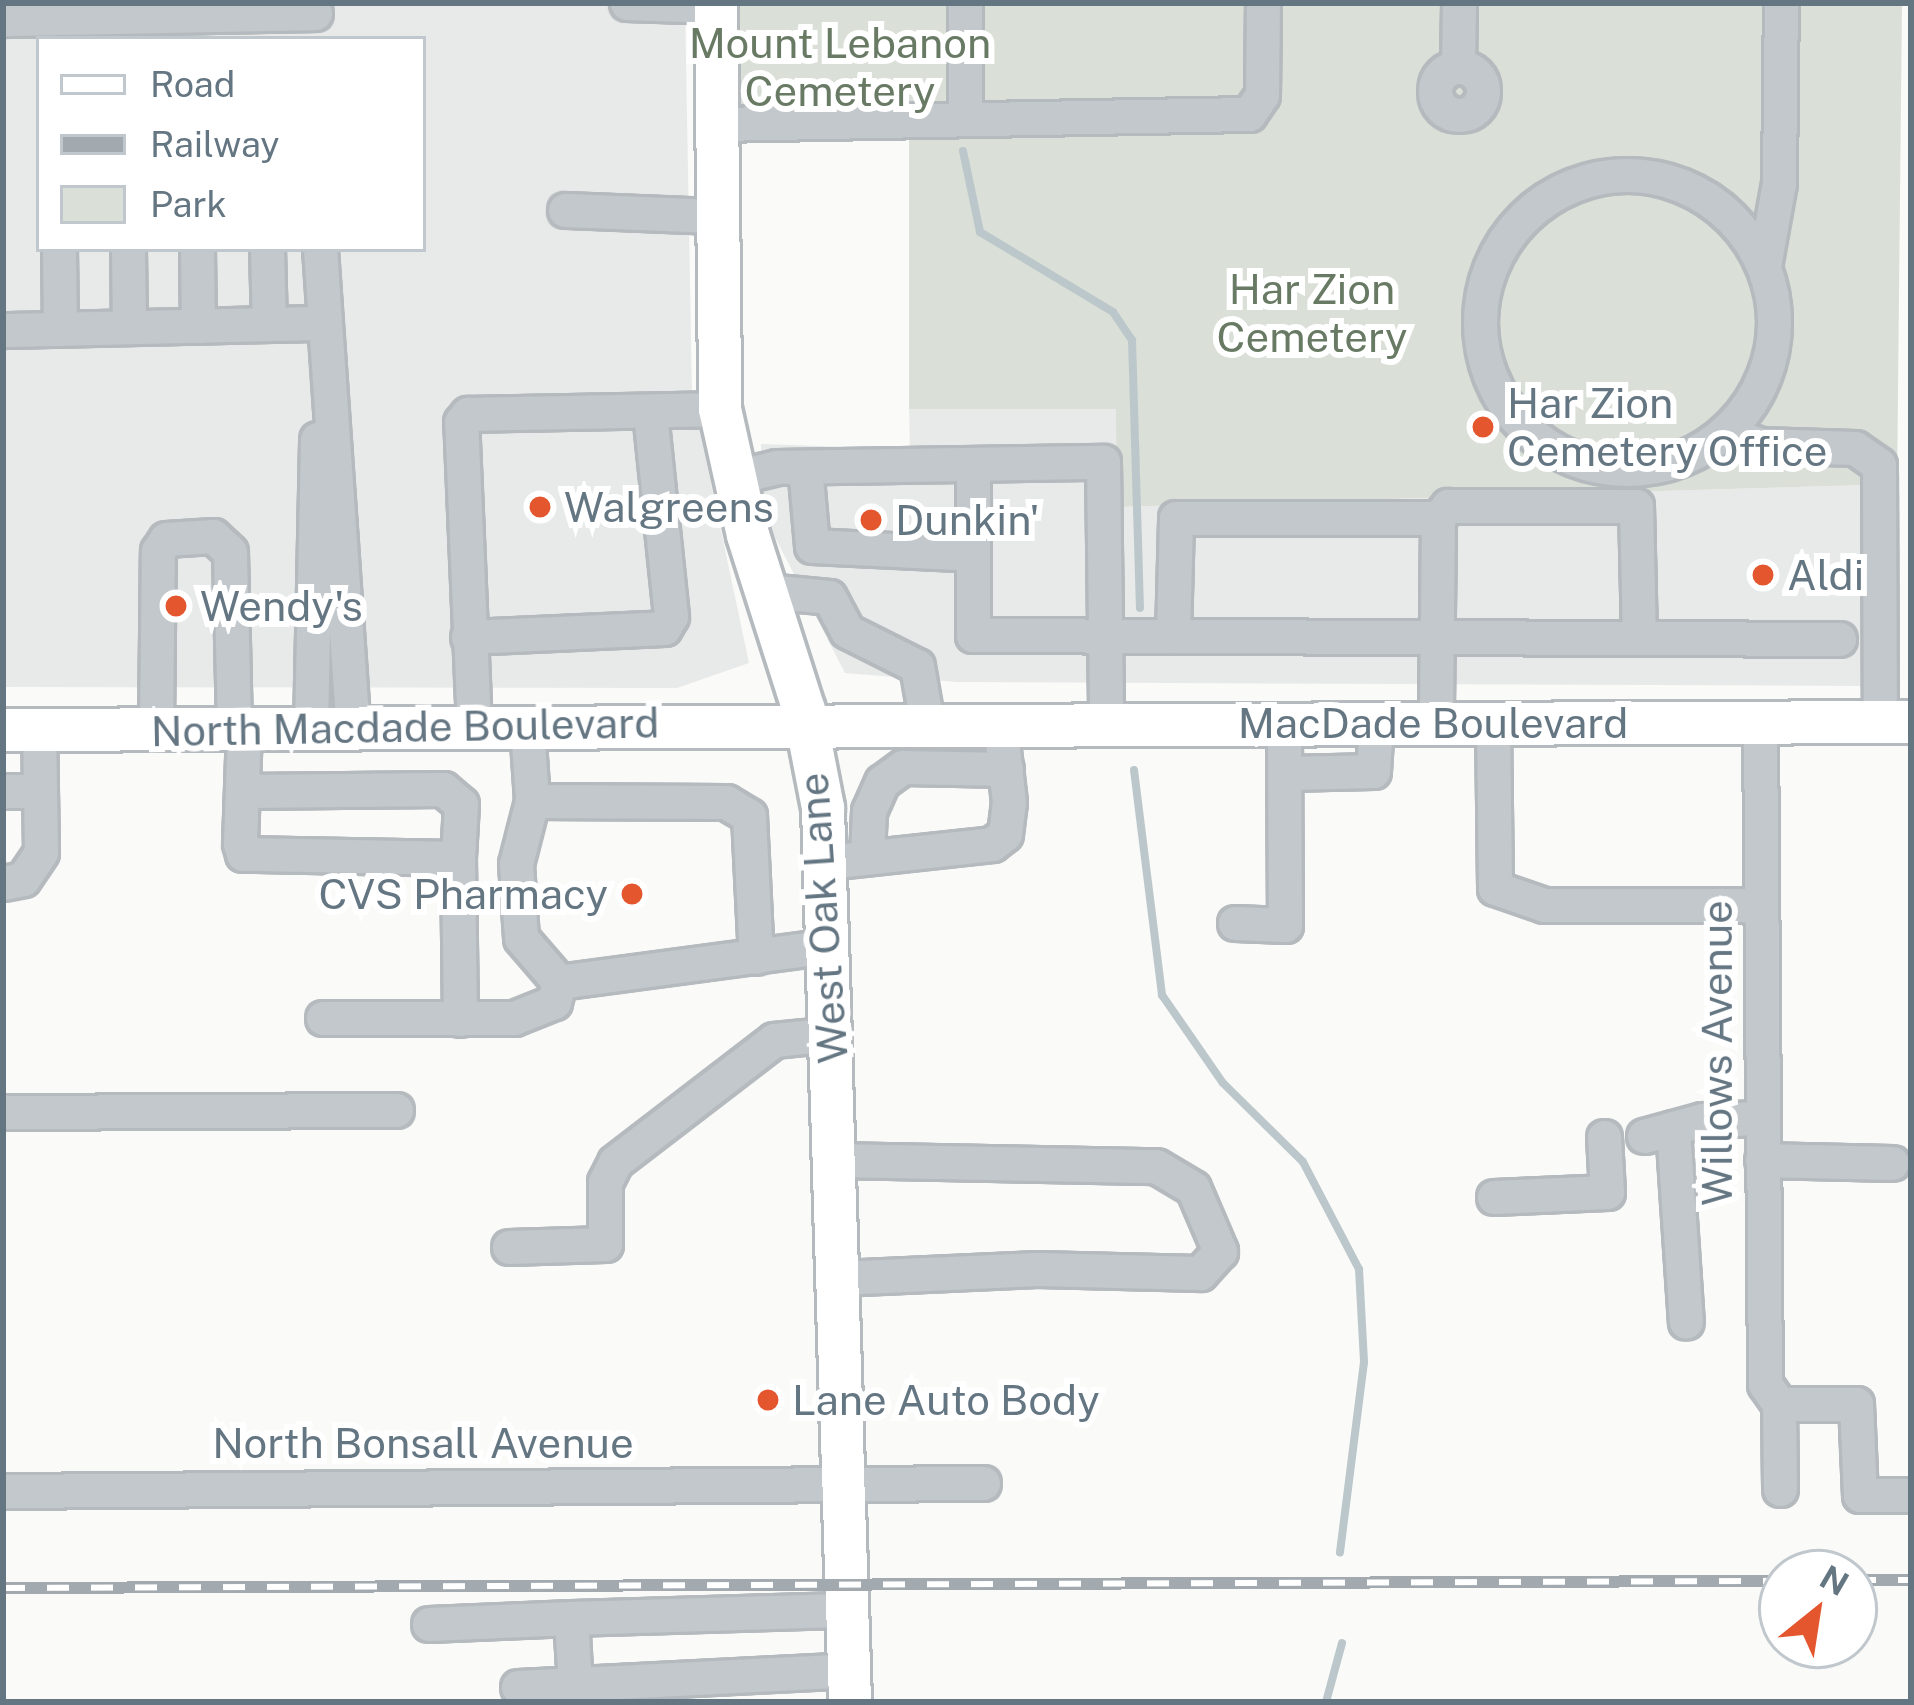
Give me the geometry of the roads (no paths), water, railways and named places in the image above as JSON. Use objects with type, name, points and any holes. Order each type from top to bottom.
[{"type":"main road","name":"West Oak Lane","points":[[716,4],[720,409],[732,478],[847,858],[830,946],[850,1686]]},
{"type":"main road","points":[[1760,722],[1896,722]]},
{"type":"main road","name":"MacDade Boulevard","points":[[1106,724],[1760,722]]},
{"type":"main road","name":"North Macdade Boulevard","points":[[21,730],[807,724]]},
{"type":"main road","points":[[807,724],[1106,724]]},
{"type":"street","points":[[627,3],[716,4]]},
{"type":"street","points":[[965,3],[965,118]]},
{"type":"street","points":[[717,124],[1249,114],[1262,95],[1262,3]]},
{"type":"street","points":[[1457,67],[1459,3]]},
{"type":"street","points":[[1764,266],[1779,183],[1781,3]]},
{"type":"street","points":[[3,19],[57,29],[262,27],[315,18]]},
{"type":"street","points":[[1602,176],[1652,176],[1699,192],[1738,224],[1764,266],[1775,310],[1772,356],[1755,398],[1726,433],[1683,460],[1635,470],[1585,465],[1540,443],[1505,407],[1484,363],[1478,314],[1485,281],[1516,223],[1555,192],[1602,176]]},
{"type":"street","points":[[565,210],[716,217]]},
{"type":"street","points":[[59,252],[60,329]]},
{"type":"street","points":[[128,252],[129,327]]},
{"type":"street","points":[[197,252],[198,326]]},
{"type":"street","points":[[267,252],[269,324]]},
{"type":"street","points":[[320,252],[323,377],[313,490],[332,728]]},
{"type":"street","points":[[3,330],[322,323]]},
{"type":"street","points":[[474,727],[461,422],[468,414],[720,409]]},
{"type":"street","points":[[468,638],[664,628],[671,616],[650,413]]},
{"type":"street","points":[[1726,433],[1761,446],[1855,448],[1879,465],[1896,722]]},
{"type":"street","points":[[732,478],[805,467],[1103,462],[1106,724]]},
{"type":"street","points":[[973,464],[973,635],[1839,638]]},
{"type":"street","points":[[805,467],[812,546],[973,554]]},
{"type":"street","points":[[1436,722],[1438,518],[1448,506],[1636,506],[1639,637]]},
{"type":"street","points":[[1173,635],[1176,518],[1438,518]]},
{"type":"street","points":[[157,729],[158,551],[166,538],[213,536],[230,552],[243,791],[240,843],[257,860],[458,858],[516,864]]},
{"type":"street","points":[[766,591],[829,597],[848,631],[917,666],[914,724],[903,766],[882,782],[847,858]]},
{"type":"street","points":[[1493,722],[1495,888],[1544,905],[1761,905]]},
{"type":"street","name":"Willows Avenue","points":[[1760,722],[1762,1160],[1780,1489]]},
{"type":"street","points":[[1234,923],[1286,925],[1284,723]]},
{"type":"street","points":[[1288,773],[1373,771],[1376,723]]},
{"type":"street","points":[[847,858],[992,844],[1004,834],[1006,769],[1000,724]]},
{"type":"street","points":[[527,727],[527,814],[516,864],[521,938],[559,982]]},
{"type":"street","points":[[3,883],[23,879],[40,852],[40,791],[21,730]]},
{"type":"street","points":[[903,766],[1006,769]]},
{"type":"street","points":[[243,791],[442,789],[461,804],[460,1018]]},
{"type":"street","points":[[3,791],[40,791]]},
{"type":"street","points":[[458,858],[527,814],[726,802],[749,817],[756,957]]},
{"type":"street","points":[[559,982],[830,946]]},
{"type":"street","points":[[323,1018],[537,1013],[554,1002],[559,982]]},
{"type":"street","points":[[509,1247],[605,1244],[605,1182],[615,1162],[774,1040],[832,1034]]},
{"type":"street","points":[[3,1112],[396,1110]]},
{"type":"street","points":[[1686,1322],[1659,1132],[1762,1118]]},
{"type":"street","points":[[1494,1197],[1607,1192],[1604,1137]]},
{"type":"street","points":[[836,1160],[1156,1166],[1193,1188],[1220,1252],[1200,1273],[1037,1269],[839,1279]]},
{"type":"street","points":[[1762,1160],[1892,1162]]},
{"type":"street","points":[[1772,1394],[1856,1404],[1860,1495],[1909,1495]]},
{"type":"street","name":"North Bonsall Avenue","points":[[3,1491],[983,1483]]},
{"type":"street","points":[[429,1624],[848,1610]]},
{"type":"street","points":[[571,1618],[574,1685]]},
{"type":"street","points":[[518,1688],[850,1686]]},
{"type":"waterway","points":[[963,151],[980,232],[1113,312],[1132,340],[1140,608]]},
{"type":"waterway","points":[[1134,770],[1162,995],[1223,1083],[1303,1162],[1359,1269],[1364,1362],[1340,1552]]},
{"type":"waterway","points":[[1326,1702],[1342,1643]]},
{"type":"railway","points":[[1878,1580],[1911,1580]]},
{"type":"railway","points":[[3,1588],[1758,1581]]},
{"type":"place","name":"Har Zion Cemetery Office","points":[[1483,427]]},
{"type":"place","name":"Walgreens","points":[[540,507]]},
{"type":"place","name":"Dunkin'","points":[[871,520]]},
{"type":"place","name":"Aldi","points":[[1763,575]]},
{"type":"place","name":"Wendy's","points":[[176,606]]},
{"type":"place","name":"CVS Pharmacy","points":[[632,894]]},
{"type":"place","name":"Lane Auto Body","points":[[768,1400]]},
{"type":"park label","name":"Mount Lebanon Cemetery","points":[[840,67]]},
{"type":"park label","name":"Har Zion Cemetery","points":[[1312,313]]}]
